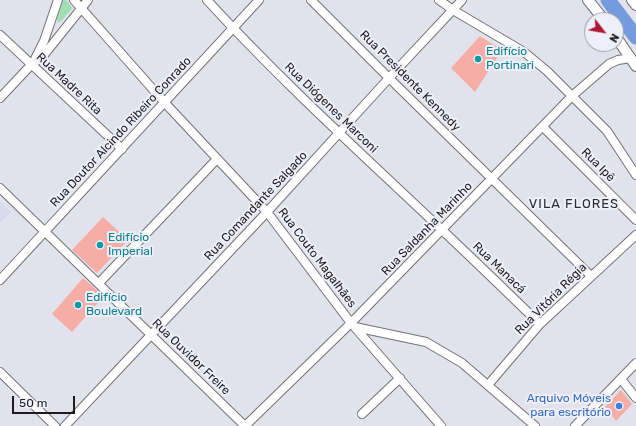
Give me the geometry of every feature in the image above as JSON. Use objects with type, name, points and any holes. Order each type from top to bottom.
[{"type":"main road","points":[[588,0],[598,12]]},
{"type":"main road","points":[[632,0],[636,5]]},
{"type":"main road","points":[[624,49],[633,62]]},
{"type":"street","points":[[31,65],[44,41],[58,0]]},
{"type":"street","name":"Rua Couto Magalhães","points":[[74,0],[165,102],[267,212],[353,325],[441,426]]},
{"type":"street","points":[[0,98],[31,65],[43,56],[88,0]]},
{"type":"street","name":"Rua Diógenes Marconi","points":[[207,0],[338,133],[442,230]]},
{"type":"street","name":"Rua Doutor Alcindo Ribeiro Conrado","points":[[0,280],[259,0]]},
{"type":"street","name":"Rua Presidente Kennedy","points":[[312,0],[389,78],[592,276]]},
{"type":"street","points":[[440,0],[453,10],[524,52],[547,71],[607,131],[636,175]]},
{"type":"street","name":"Rua Comandante Salgado","points":[[65,426],[267,212],[338,133],[462,0]]},
{"type":"street","name":"Rua Madre Rita","points":[[0,36],[122,149]]},
{"type":"street","name":"Rua Saldanha Marinho","points":[[245,426],[353,325],[442,230],[572,96],[609,64],[618,60],[633,62]]},
{"type":"street","name":"Rua Ipê","points":[[542,127],[636,220]]},
{"type":"street","points":[[99,283],[217,159]]},
{"type":"street","name":"Rua Ouvidor Freire","points":[[0,188],[245,426]]},
{"type":"street","name":"Rua Manacá","points":[[442,230],[540,324]]},
{"type":"street","name":"Rua Vitória Régia","points":[[488,385],[540,324],[636,235]]},
{"type":"street","points":[[353,325],[426,342],[462,363],[535,426]]},
{"type":"street","points":[[575,426],[636,363]]},
{"type":"street","points":[[0,372],[55,426]]},
{"type":"street","points":[[362,414],[400,378]]},
{"type":"street","points":[[621,379],[636,398]]},
{"type":"shaded area","points":[[0,201],[11,212],[0,223]]},
{"type":"green space","points":[[63,0],[66,0],[73,8],[58,23],[57,19]]},
{"type":"building","name":"Edifício Portinari","points":[[480,36],[502,50],[475,92],[451,68]]},
{"type":"building","name":"Edifício Imperial","points":[[103,217],[128,240],[97,273],[72,250]]},
{"type":"building","name":"Edifício Boulevard","points":[[83,278],[104,296],[72,332],[52,314]]},
{"type":"building","name":"Arquivo Móveis para escritório","points":[[621,390],[632,404],[616,421],[605,407]]},
{"type":"waterway","points":[[608,0],[636,37]]},
{"type":"place","name":"Edifício Portinari","points":[[478,59]]},
{"type":"place","name":"Edifício Imperial","points":[[100,245]]},
{"type":"place","name":"Edifício Boulevard","points":[[78,305]]},
{"type":"place","name":"Arquivo Móveis para escritório","points":[[619,406]]},
{"type":"district","name":"VILA FLORES","points":[[574,204]]}]
